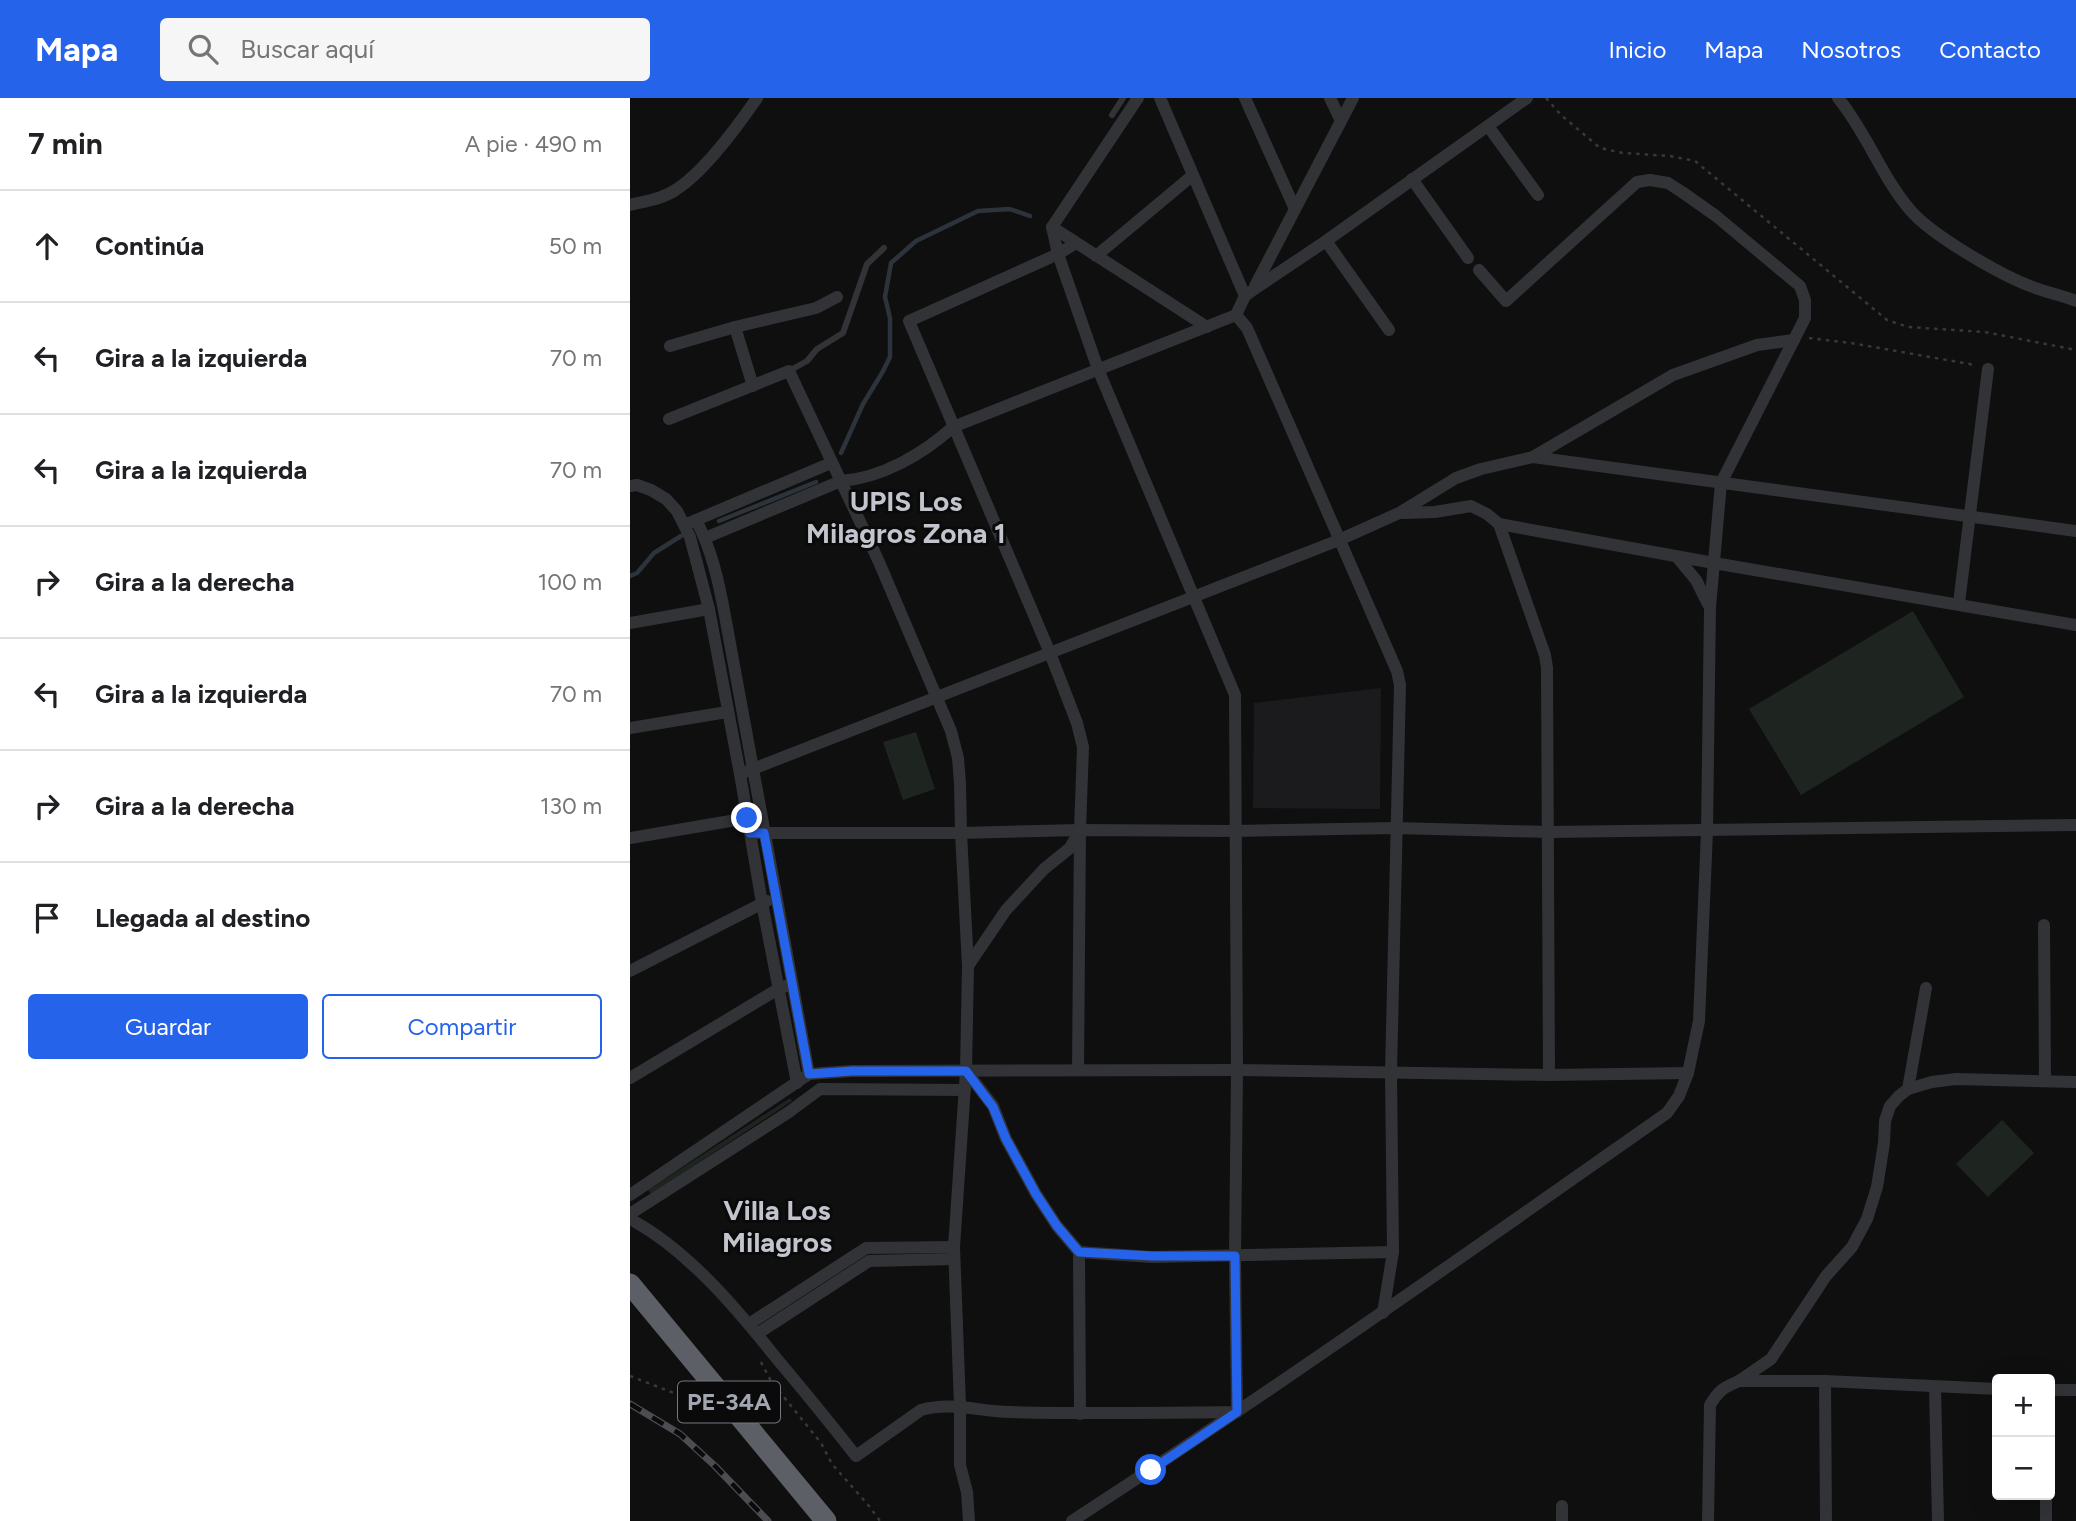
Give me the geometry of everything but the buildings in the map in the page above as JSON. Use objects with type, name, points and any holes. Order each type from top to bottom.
[{"type":"highway","name":"PE-34A","points":[[630,1284],[826,1521]]},
{"type":"street","points":[[630,205],[676,190],[700,170],[757,98]]},
{"type":"street","points":[[1138,98],[1052,227],[1058,254],[1098,369],[1235,695],[1237,1412]]},
{"type":"street","points":[[1160,98],[1249,293]]},
{"type":"street","points":[[1245,98],[1295,209]]},
{"type":"street","points":[[1330,98],[1341,121]]},
{"type":"street","points":[[705,538],[841,481],[859,480],[881,471],[933,444],[953,427],[1236,315],[1353,98]]},
{"type":"street","points":[[1249,293],[1527,98]]},
{"type":"street","points":[[1838,98],[1866,138],[1895,188],[1912,212],[1929,229],[2013,278],[2076,302]]},
{"type":"street","points":[[1488,126],[1538,195]]},
{"type":"street","points":[[1096,256],[1193,175]]},
{"type":"street","points":[[1412,179],[1468,258]]},
{"type":"street","points":[[1072,1521],[1383,1313],[1667,1113],[1679,1096],[1688,1073],[1699,1021],[1707,831],[1710,607],[1721,483],[1805,318],[1805,300],[1800,286],[1716,216],[1668,183],[1650,180],[1637,182],[1506,301],[1479,270]]},
{"type":"street","points":[[1052,227],[1207,327]]},
{"type":"street","points":[[1326,241],[1389,330]]},
{"type":"street","points":[[1076,243],[1058,254],[909,321],[1050,653],[1077,723],[1083,747],[1078,1070]]},
{"type":"street","points":[[670,346],[816,307],[837,297]]},
{"type":"street","points":[[1236,315],[1247,328],[1397,671],[1400,685],[1391,1072],[1394,1252],[1383,1313]]},
{"type":"street","points":[[735,327],[753,386]]},
{"type":"street","points":[[740,774],[1339,540],[1399,513],[1456,478],[1481,469],[1533,457],[1673,375],[1757,345],[1794,340]]},
{"type":"street","points":[[1959,603],[1988,369]]},
{"type":"street","points":[[669,419],[789,371],[879,562],[951,731],[958,758],[960,783],[968,966],[966,1071],[954,1253],[960,1465],[967,1492],[969,1521]]},
{"type":"street","points":[[1533,457],[2076,531]]},
{"type":"street","points":[[691,523],[831,463]]},
{"type":"street","points":[[630,486],[636,485],[651,490],[666,499],[691,523],[705,538],[715,570],[755,768],[776,896],[797,1083]]},
{"type":"street","points":[[1399,513],[1435,512],[1471,506],[1499,524],[2076,625]]},
{"type":"street","points":[[691,523],[762,903],[809,1074]]},
{"type":"street","points":[[1499,524],[1545,655],[1547,668],[1549,1075]]},
{"type":"street","points":[[1676,556],[1696,580],[1710,607]]},
{"type":"street","points":[[630,623],[709,609]]},
{"type":"street","points":[[630,728],[727,712]]},
{"type":"street","points":[[630,838],[747,818]]},
{"type":"street","points":[[750,833],[1396,828],[1548,832],[2076,825]]},
{"type":"street","points":[[968,966],[1006,911],[1044,869],[1070,848],[1080,830]]},
{"type":"street","points":[[630,971],[776,896]]},
{"type":"street","points":[[2043,925],[2045,1081]]},
{"type":"street","points":[[630,1078],[786,986]]},
{"type":"street","points":[[1909,1089],[1926,988]]},
{"type":"street","points":[[630,1195],[809,1074],[852,1071],[1078,1070],[1549,1075],[1688,1073]]},
{"type":"street","points":[[966,1071],[993,1107],[1006,1139],[1036,1194],[1057,1226],[1079,1252],[1080,1414]]},
{"type":"street","points":[[1709,1521],[1710,1405],[1719,1391],[1771,1359],[1826,1276],[1852,1247],[1867,1219],[1877,1187],[1885,1121],[1890,1106],[1909,1089],[1932,1082],[1956,1079],[2076,1082]]},
{"type":"street","points":[[965,1090],[820,1089],[630,1217],[700,1272],[753,1329],[856,1456],[921,1410],[960,1405],[990,1412],[1237,1412]]},
{"type":"street","points":[[753,1329],[866,1248],[954,1253]]},
{"type":"street","points":[[1079,1252],[1152,1256],[1235,1256],[1394,1252]]},
{"type":"street","points":[[1739,1381],[1825,1381],[1992,1389]]},
{"type":"street","points":[[1825,1381],[1826,1521]]},
{"type":"street","points":[[1935,1387],[1938,1521]]},
{"type":"street","points":[[2055,1390],[2076,1390]]},
{"type":"street","points":[[2046,1500],[2046,1521]]},
{"type":"street","points":[[1562,1506],[1562,1521]]},
{"type":"lane","points":[[1112,115],[1124,98]]},
{"type":"lane","points":[[789,371],[807,361],[817,349],[843,333],[867,264],[884,247]]},
{"type":"path","points":[[1546,98],[1561,115],[1600,148],[1695,161],[1887,320],[1908,327],[1985,332],[2076,350]]},
{"type":"path","points":[[1794,340],[1810,338],[1851,343],[1970,363],[1988,369]]},
{"type":"path","points":[[760,1360],[771,1381],[821,1443],[832,1464],[880,1521]]},
{"type":"path","points":[[630,1376],[702,1404],[719,1419]]},
{"type":"shaded area","points":[[1913,611],[1964,697],[1801,795],[1749,709]]},
{"type":"shaded area","points":[[1381,688],[1380,809],[1253,808],[1254,703]]},
{"type":"shaded area","points":[[916,732],[935,789],[903,800],[883,742]]},
{"type":"shaded area","points":[[790,1098],[792,1101],[651,1194],[648,1190]]},
{"type":"shaded area","points":[[2002,1120],[2034,1153],[1988,1197],[1956,1164]]},
{"type":"waterway","points":[[841,453],[863,404],[890,357],[890,318],[885,297],[891,263],[916,241],[978,211],[1010,209],[1030,216]]},
{"type":"waterway","points":[[719,521],[816,482]]},
{"type":"waterway","points":[[630,576],[637,573],[654,553],[681,536]]},
{"type":"railway","points":[[630,1404],[680,1434],[768,1521]]},
{"type":"district","name":"UPIS Los Milagros Zona 1","points":[[906,517]]},
{"type":"district","name":"Villa Los Milagros","points":[[777,1226]]},
{"type":"route","points":[[747,818],[750,833],[764,833],[809,1074],[852,1071],[966,1071],[993,1107],[1006,1139],[1036,1194],[1057,1226],[1079,1252],[1152,1256],[1235,1256],[1237,1412],[1151,1470]]}]
